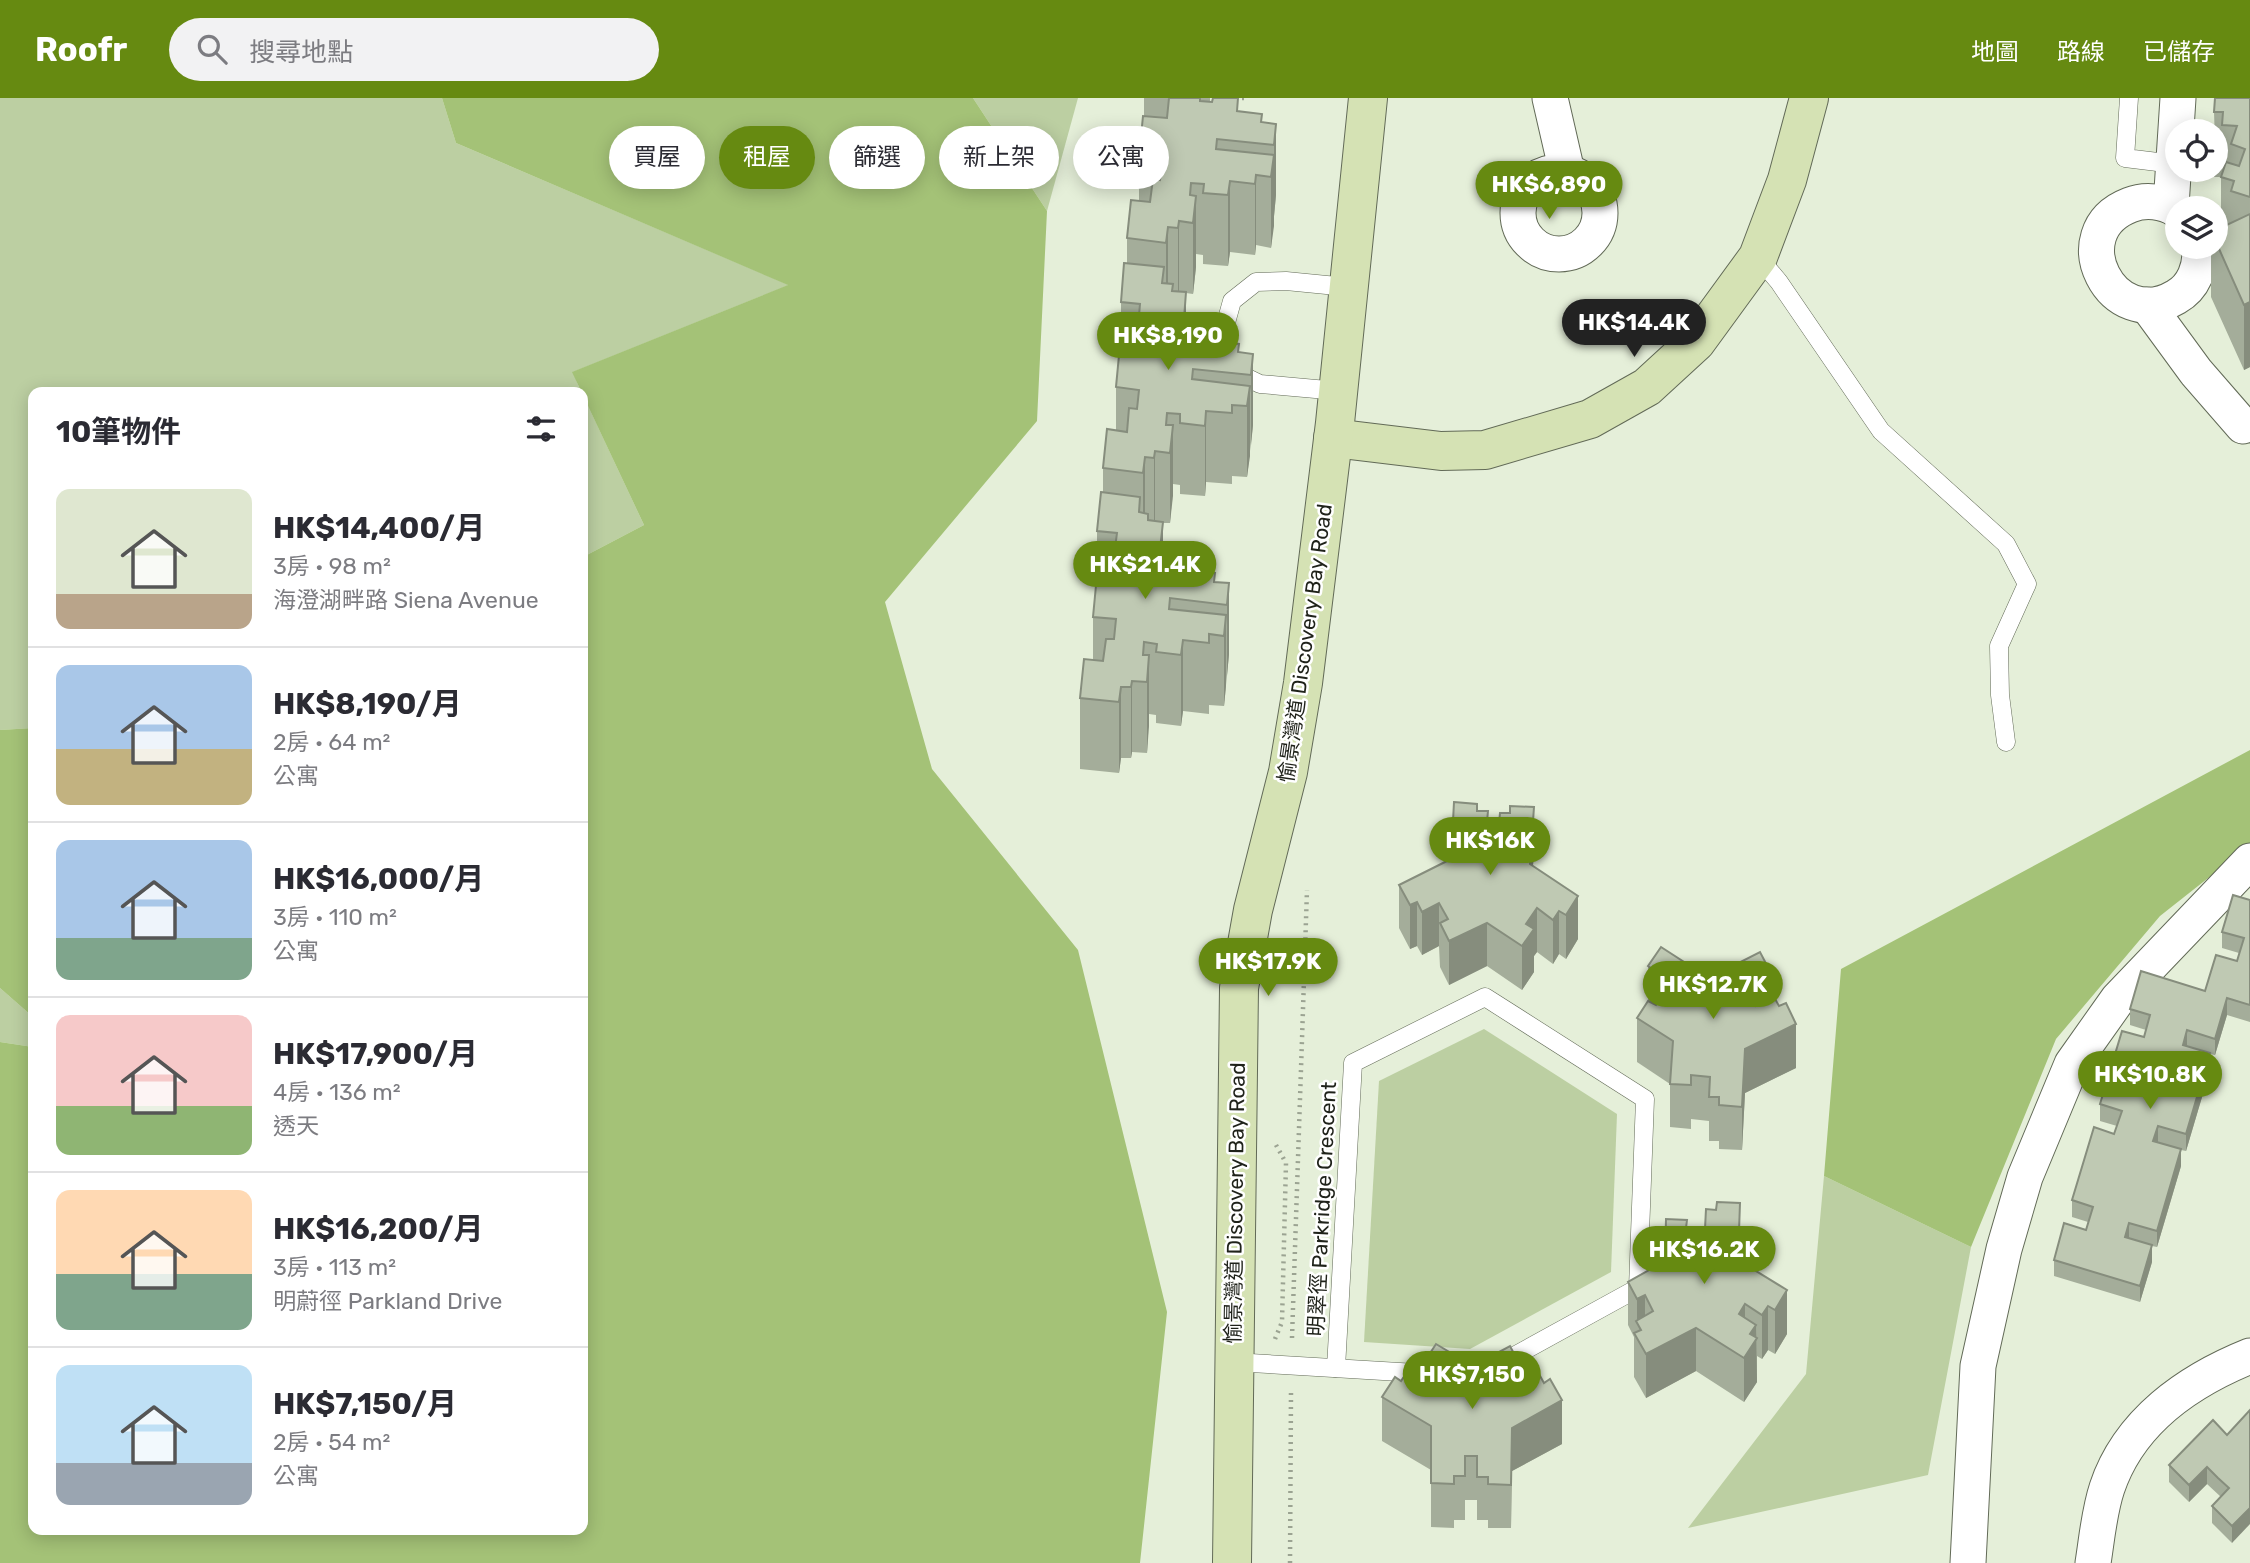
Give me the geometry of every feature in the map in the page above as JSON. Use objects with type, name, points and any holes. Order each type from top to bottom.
[{"type":"street","name":"愉景灣道 Discovery Bay Road","points":[[1232,1563],[1239,988],[1253,910],[1288,772],[1303,683],[1333,438],[1368,98]]},
{"type":"street","points":[[1550,98],[1567,172]]},
{"type":"street","points":[[1333,438],[1441,450],[1485,450],[1590,419],[1647,387],[1696,342],[1758,257],[1787,180],[1809,98]]},
{"type":"street","points":[[2177,119],[2178,98]]},
{"type":"street","points":[[2165,206],[2147,201],[2138,202],[2109,218],[2100,233],[2096,249],[2097,266],[2104,281],[2130,302],[2147,305],[2162,303],[2177,297],[2189,287],[2201,259]]},
{"type":"street","points":[[2147,305],[2196,372],[2244,426]]},
{"type":"street","points":[[1968,1563],[1978,1366],[2004,1250],[2025,1177],[2072,1064],[2118,999],[2250,861]]},
{"type":"street","points":[[2093,1563],[2106,1491],[2126,1448],[2161,1408],[2183,1390],[2209,1374],[2250,1356]]},
{"type":"lane","points":[[2129,98],[2125,158],[2165,163]]},
{"type":"lane","points":[[1758,257],[1779,282],[1881,431],[2006,544],[2027,584],[1999,646],[2000,695],[2006,741]]},
{"type":"lane","points":[[1338,391],[1260,384],[1231,370],[1222,337],[1233,302],[1256,282],[1286,281],[1347,287]]},
{"type":"lane","name":"明翠徑 Parkridge Crescent","points":[[1233,1362],[1470,1376],[1638,1289],[1645,1099],[1485,997],[1353,1063],[1336,1368]]},
{"type":"path","points":[[1290,1563],[1292,1365],[1307,890]]},
{"type":"green space","points":[[0,98],[442,98],[456,143],[789,285],[573,372],[579,387],[28,387],[28,728],[0,730]]},
{"type":"green space","points":[[442,98],[973,98],[991,126],[939,126],[939,189],[1033,189],[1047,211],[1037,421],[885,602],[932,769],[1078,950],[1167,1312],[1140,1563],[0,1563],[0,1042],[28,1046],[28,1535],[588,1535],[588,554],[644,525],[588,406],[588,387],[579,387],[572,372],[788,285],[456,143]]},
{"type":"green space","points":[[973,98],[1078,98],[1059,167],[1059,126],[991,126]]},
{"type":"green space","points":[[1033,189],[1053,189],[1047,211]]},
{"type":"green space","points":[[588,406],[644,525],[588,554]]},
{"type":"green space","points":[[28,728],[28,1013],[0,988],[0,730]]},
{"type":"green space","points":[[2250,750],[2250,845],[2160,916],[2056,1039],[1971,1247],[1824,1176],[1841,969]]},
{"type":"green space","points":[[0,988],[28,1013],[28,1046],[0,1042]]},
{"type":"green space","points":[[1484,1029],[1617,1114],[1611,1272],[1470,1349],[1364,1342],[1379,1081]]},
{"type":"green space","points":[[1824,1176],[1971,1247],[1928,1475],[1688,1528],[1806,1374]]},
{"type":"building","points":[[1169,98],[1200,98],[1200,101],[1212,102],[1213,98],[1238,98],[1237,111],[1262,114],[1261,122],[1276,124],[1274,145],[1217,139],[1216,149],[1274,155],[1271,177],[1256,175],[1255,184],[1230,181],[1228,195],[1203,193],[1204,184],[1191,183],[1190,195],[1196,196],[1193,223],[1179,221],[1178,228],[1168,227],[1166,243],[1127,238],[1131,200],[1150,202],[1152,189],[1169,189],[1169,126],[1142,126],[1143,116],[1167,118]]},
{"type":"building","points":[[2215,98],[2250,98],[2250,197],[2231,191],[2234,181],[2228,179],[2228,163],[2239,166],[2245,149],[2231,144],[2237,126],[2228,125],[2228,119],[2222,119],[2223,112],[2214,112]]},
{"type":"building","points":[[2250,214],[2250,302],[2244,305],[2224,259],[2228,259],[2228,224]]},
{"type":"building","points":[[1124,263],[1164,267],[1162,283],[1173,284],[1172,291],[1186,292],[1184,319],[1177,318],[1176,331],[1189,332],[1190,324],[1215,326],[1213,341],[1239,344],[1238,352],[1253,354],[1251,375],[1193,369],[1192,379],[1250,386],[1247,406],[1232,405],[1232,413],[1206,411],[1205,426],[1180,423],[1180,414],[1167,413],[1166,425],[1173,425],[1170,453],[1155,451],[1154,458],[1145,457],[1143,473],[1103,468],[1107,429],[1127,432],[1129,408],[1137,409],[1139,390],[1116,387],[1120,345],[1143,348],[1146,327],[1138,327],[1140,304],[1121,302]]},
{"type":"building","points":[[1101,492],[1140,497],[1139,512],[1148,514],[1148,520],[1163,522],[1160,549],[1154,548],[1153,560],[1165,562],[1166,553],[1191,556],[1190,571],[1215,573],[1214,582],[1229,583],[1227,605],[1170,598],[1169,609],[1226,615],[1224,636],[1209,634],[1209,643],[1183,640],[1181,655],[1156,652],[1157,644],[1144,642],[1143,655],[1149,655],[1147,682],[1132,681],[1131,687],[1121,687],[1119,702],[1080,698],[1084,659],[1103,661],[1106,639],[1114,639],[1116,619],[1093,617],[1097,575],[1120,577],[1122,557],[1114,556],[1117,533],[1097,531]]},
{"type":"building","points":[[1454,802],[1477,804],[1477,811],[1488,811],[1486,832],[1498,833],[1500,813],[1510,813],[1510,806],[1534,807],[1530,864],[1578,896],[1566,915],[1559,911],[1553,920],[1537,908],[1526,924],[1534,929],[1522,946],[1487,923],[1449,941],[1440,923],[1448,919],[1439,903],[1422,912],[1417,902],[1410,905],[1399,885],[1451,859]]},
{"type":"building","points":[[2233,895],[2250,900],[2250,1005],[2227,998],[2215,1039],[2187,1030],[2183,1045],[2210,1053],[2186,1134],[2158,1126],[2153,1141],[2181,1149],[2157,1231],[2129,1223],[2125,1237],[2152,1245],[2140,1286],[2054,1260],[2064,1223],[2086,1230],[2093,1207],[2072,1200],[2094,1127],[2114,1134],[2122,1111],[2100,1104],[2122,1031],[2144,1037],[2150,1015],[2130,1009],[2141,971],[2205,991],[2216,955],[2237,961],[2244,938],[2222,932]]},
{"type":"building","points":[[1661,947],[1709,978],[1760,952],[1771,973],[1764,977],[1768,986],[1751,995],[1756,1006],[1774,997],[1779,1006],[1786,1003],[1796,1024],[1745,1049],[1742,1107],[1719,1105],[1719,1097],[1709,1097],[1710,1077],[1691,1075],[1691,1085],[1670,1084],[1673,1041],[1637,1018],[1648,1001],[1656,1005],[1666,990],[1649,979],[1655,971],[1648,966]]},
{"type":"building","points":[[1717,1202],[1740,1203],[1738,1260],[1787,1290],[1775,1310],[1768,1306],[1762,1315],[1745,1304],[1739,1314],[1756,1325],[1750,1334],[1757,1338],[1744,1358],[1696,1328],[1646,1354],[1634,1333],[1641,1330],[1636,1321],[1653,1311],[1645,1295],[1637,1299],[1628,1282],[1665,1261],[1666,1219],[1687,1220],[1686,1228],[1705,1229],[1706,1209],[1716,1210]]},
{"type":"building","points":[[1436,1344],[1473,1366],[1510,1346],[1519,1363],[1512,1367],[1521,1383],[1539,1374],[1544,1383],[1550,1379],[1562,1400],[1512,1428],[1511,1485],[1488,1484],[1488,1477],[1477,1477],[1477,1456],[1465,1456],[1465,1476],[1454,1476],[1454,1484],[1431,1483],[1431,1426],[1382,1397],[1395,1377],[1401,1381],[1407,1372],[1424,1382],[1433,1366],[1425,1361]]},
{"type":"building","points":[[2250,1410],[2250,1508],[2232,1526],[2212,1506],[2229,1488],[2207,1467],[2189,1485],[2169,1465],[2213,1420],[2227,1435]]}]
